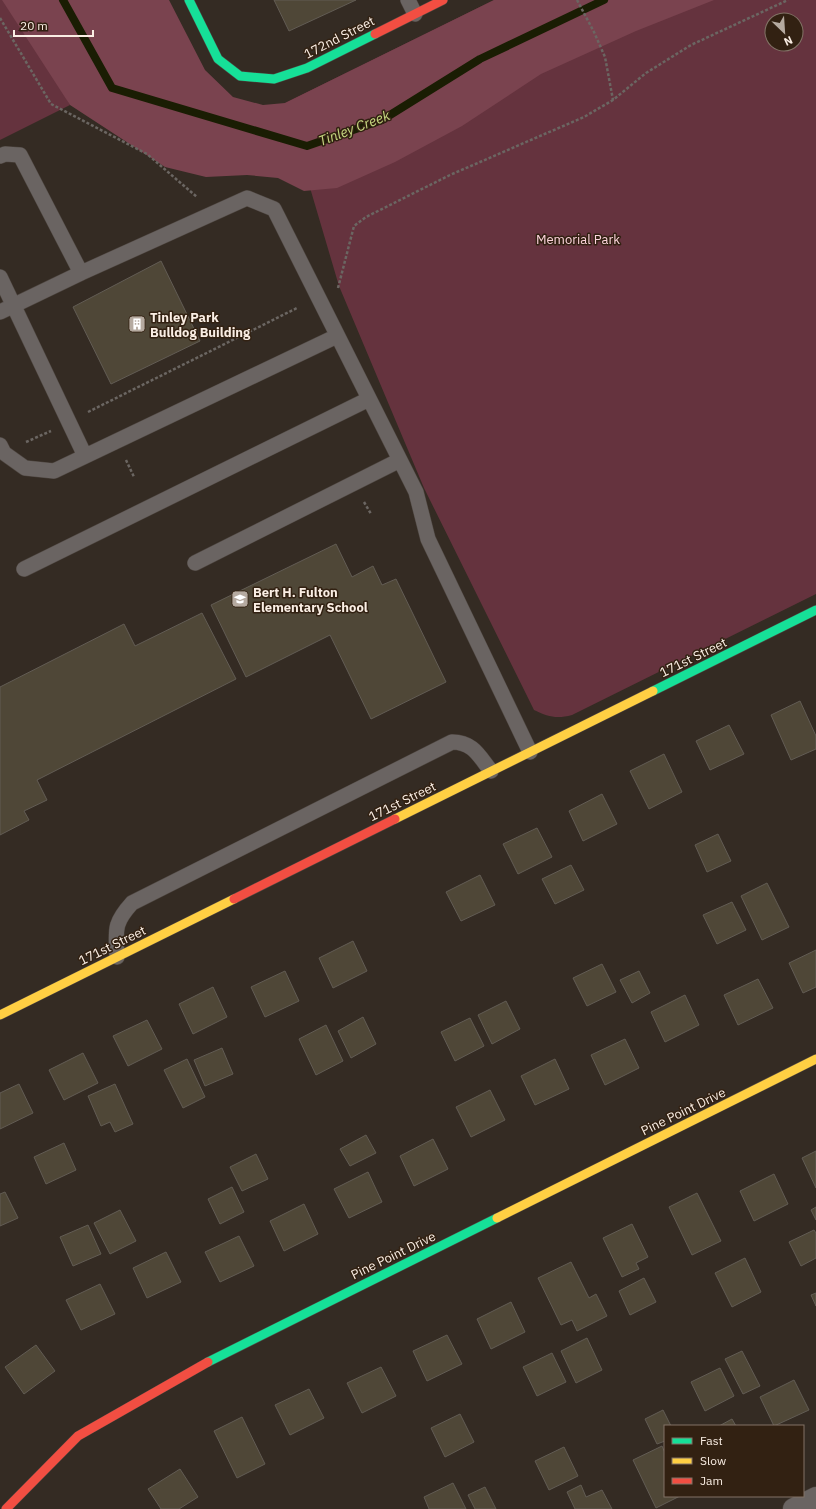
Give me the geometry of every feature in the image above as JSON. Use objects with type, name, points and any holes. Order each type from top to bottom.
[{"type":"street","name":"172nd Street","points":[[189,0],[218,59],[240,76],[274,79],[307,68],[443,0]]},
{"type":"street","name":"171st Street","points":[[0,1015],[816,610]]},
{"type":"street","name":"Pine Point Drive","points":[[6,1509],[78,1436],[217,1357],[816,1059]]},
{"type":"street","points":[[794,1509],[816,1498]]},
{"type":"lane","points":[[408,0],[415,14]]},
{"type":"lane","points":[[0,156],[5,154],[20,155],[81,273]]},
{"type":"lane","points":[[7,309],[81,273],[248,198],[274,209],[416,492],[428,539],[530,752]]},
{"type":"lane","points":[[0,277],[7,309],[86,456]]},
{"type":"lane","points":[[0,445],[4,453],[25,468],[54,471],[337,336]]},
{"type":"lane","points":[[24,569],[369,399]]},
{"type":"lane","points":[[195,563],[400,460]]},
{"type":"lane","points":[[117,957],[116,927],[121,915],[132,903],[452,742],[463,742],[474,750],[491,771]]},
{"type":"path","points":[[578,0],[594,32],[604,57],[613,100]]},
{"type":"path","points":[[338,288],[354,226],[366,217],[450,175],[584,117],[613,100],[646,73],[690,45],[788,0]]},
{"type":"path","points":[[0,18],[51,104],[147,154],[196,197]]},
{"type":"path","points":[[84,414],[297,308]]},
{"type":"path","points":[[25,443],[55,429]]},
{"type":"path","points":[[126,459],[134,477]]},
{"type":"green space","points":[[0,0],[15,0],[70,105],[0,140]]},
{"type":"green space","name":"Memorial Park","points":[[494,0],[816,0],[816,594],[572,715],[553,717],[534,710],[424,488],[339,286],[285,103]]},
{"type":"shaded area","points":[[2,0],[169,0],[205,70],[233,97],[263,105],[285,103],[494,0],[714,0],[636,31],[541,74],[462,126],[395,162],[337,188],[304,191],[278,178],[247,175],[206,177],[165,167],[70,105]]},
{"type":"building","points":[[274,0],[356,0],[289,31]]},
{"type":"building","name":"Tinley Park Bulldog Building","points":[[161,261],[200,341],[111,384],[73,307]]},
{"type":"building","points":[[336,544],[352,577],[373,566],[382,585],[396,579],[446,682],[371,719],[330,635],[246,677],[211,605]]},
{"type":"building","points":[[202,613],[236,679],[37,780],[47,800],[24,811],[29,820],[0,835],[0,687],[124,624],[135,646]]},
{"type":"building","points":[[800,701],[816,736],[816,749],[791,760],[771,715]]},
{"type":"building","points":[[729,725],[744,754],[710,770],[696,741]]},
{"type":"building","points":[[664,754],[682,792],[649,809],[630,771]]},
{"type":"building","points":[[602,794],[617,824],[583,841],[569,811]]},
{"type":"building","points":[[537,828],[552,857],[518,874],[503,844]]},
{"type":"building","points":[[718,834],[731,861],[707,872],[695,845]]},
{"type":"building","points":[[571,865],[584,890],[555,904],[542,879]]},
{"type":"building","points":[[480,875],[495,905],[461,921],[446,892]]},
{"type":"building","points":[[767,883],[789,927],[762,940],[741,896]]},
{"type":"building","points":[[732,902],[746,930],[717,944],[703,915]]},
{"type":"building","points":[[353,941],[367,971],[333,988],[319,958]]},
{"type":"building","points":[[816,950],[816,987],[803,993],[789,963]]},
{"type":"building","points":[[602,964],[616,992],[587,1006],[573,978]]},
{"type":"building","points":[[285,971],[299,1001],[265,1017],[251,987]]},
{"type":"building","points":[[639,971],[650,993],[632,1003],[620,980]]},
{"type":"building","points":[[758,979],[773,1008],[738,1025],[724,995]]},
{"type":"building","points":[[213,987],[227,1017],[193,1034],[179,1004]]},
{"type":"building","points":[[685,995],[699,1025],[665,1042],[651,1012]]},
{"type":"building","points":[[506,1001],[520,1029],[492,1044],[478,1015]]},
{"type":"building","points":[[363,1017],[376,1044],[351,1058],[338,1031]]},
{"type":"building","points":[[470,1018],[484,1046],[455,1061],[441,1032]]},
{"type":"building","points":[[147,1020],[162,1049],[128,1066],[113,1036]]},
{"type":"building","points":[[326,1025],[343,1061],[316,1075],[299,1039]]},
{"type":"building","points":[[625,1039],[639,1068],[605,1085],[591,1055]]},
{"type":"building","points":[[222,1048],[233,1074],[205,1086],[194,1060]]},
{"type":"building","points":[[83,1053],[98,1083],[64,1100],[49,1070]]},
{"type":"building","points":[[187,1059],[205,1097],[183,1108],[164,1070]]},
{"type":"building","points":[[555,1059],[569,1089],[535,1105],[521,1076]]},
{"type":"building","points":[[19,1084],[33,1113],[0,1129],[0,1093]]},
{"type":"building","points":[[115,1084],[133,1124],[115,1132],[110,1122],[101,1126],[88,1096]]},
{"type":"building","points":[[490,1090],[505,1120],[471,1137],[456,1107]]},
{"type":"building","points":[[366,1135],[376,1153],[350,1166],[340,1149]]},
{"type":"building","points":[[433,1139],[448,1169],[414,1186],[400,1156]]},
{"type":"building","points":[[64,1143],[76,1170],[46,1184],[34,1157]]},
{"type":"building","points":[[816,1151],[816,1188],[802,1158]]},
{"type":"building","points":[[256,1154],[268,1179],[242,1191],[230,1167]]},
{"type":"building","points":[[368,1172],[382,1202],[349,1218],[334,1189]]},
{"type":"building","points":[[774,1174],[788,1204],[754,1221],[740,1191]]},
{"type":"building","points":[[232,1187],[244,1212],[220,1224],[208,1199]]},
{"type":"building","points":[[5,1192],[18,1218],[0,1226],[0,1194]]},
{"type":"building","points":[[697,1193],[721,1241],[692,1255],[669,1207]]},
{"type":"building","points":[[304,1204],[318,1234],[284,1251],[270,1221]]},
{"type":"building","points":[[816,1207],[816,1220],[811,1210]]},
{"type":"building","points":[[120,1210],[136,1241],[110,1254],[94,1223]]},
{"type":"building","points":[[632,1224],[648,1257],[636,1263],[639,1269],[622,1277],[603,1238]]},
{"type":"building","points":[[88,1225],[101,1254],[73,1266],[60,1237]]},
{"type":"building","points":[[814,1230],[816,1233],[816,1258],[801,1266],[789,1242]]},
{"type":"building","points":[[239,1236],[254,1266],[220,1282],[205,1252]]},
{"type":"building","points":[[166,1252],[181,1282],[147,1298],[133,1268]]},
{"type":"building","points":[[745,1258],[761,1292],[732,1307],[715,1273]]},
{"type":"building","points":[[571,1262],[589,1298],[596,1294],[607,1316],[577,1331],[572,1320],[561,1325],[538,1278]]},
{"type":"building","points":[[644,1278],[656,1302],[630,1315],[619,1291]]},
{"type":"building","points":[[100,1284],[115,1314],[81,1330],[66,1300]]},
{"type":"building","points":[[816,1293],[816,1306],[811,1295]]},
{"type":"building","points":[[511,1302],[525,1332],[491,1349],[477,1319]]},
{"type":"building","points":[[447,1335],[462,1364],[427,1381],[413,1351]]},
{"type":"building","points":[[587,1338],[602,1370],[576,1383],[561,1351]]},
{"type":"building","points":[[36,1345],[55,1371],[24,1394],[5,1367]]},
{"type":"building","points":[[742,1351],[760,1386],[743,1394],[725,1359]]},
{"type":"building","points":[[552,1353],[566,1382],[537,1396],[523,1367]]},
{"type":"building","points":[[381,1367],[396,1396],[362,1413],[347,1383]]},
{"type":"building","points":[[720,1368],[734,1396],[705,1411],[691,1382]]},
{"type":"building","points":[[794,1380],[809,1410],[774,1425],[760,1397]]},
{"type":"building","points":[[309,1389],[324,1418],[290,1435],[275,1405]]},
{"type":"building","points":[[663,1410],[670,1425],[664,1425],[664,1441],[657,1444],[645,1419]]},
{"type":"building","points":[[460,1414],[474,1442],[445,1457],[431,1428]]},
{"type":"building","points":[[242,1417],[265,1464],[237,1478],[214,1431]]},
{"type":"building","points":[[732,1419],[735,1425],[721,1425]]},
{"type":"building","points":[[662,1446],[664,1451],[664,1497],[678,1497],[656,1508],[633,1460]]},
{"type":"building","points":[[564,1447],[578,1476],[549,1490],[535,1461]]},
{"type":"building","points":[[180,1469],[198,1497],[179,1509],[161,1509],[148,1489]]},
{"type":"building","points":[[453,1483],[466,1509],[429,1509],[424,1497]]},
{"type":"building","points":[[581,1485],[586,1497],[602,1490],[612,1509],[575,1509],[567,1492]]},
{"type":"building","points":[[485,1487],[496,1509],[475,1509],[468,1495]]},
{"type":"waterway","name":"Tinley Creek","points":[[63,0],[112,88],[307,146],[382,120],[480,59],[604,0]]},
{"type":"traffic: fast","points":[[189,0],[218,59],[240,76],[274,79],[307,68],[375,34]]},
{"type":"traffic: fast","points":[[653,691],[816,610]]},
{"type":"traffic: fast","points":[[208,1362],[497,1218]]},
{"type":"traffic: slow","points":[[395,819],[653,691]]},
{"type":"traffic: slow","points":[[0,1015],[234,899]]},
{"type":"traffic: slow","points":[[497,1218],[816,1059]]},
{"type":"traffic: jam","points":[[375,34],[443,0]]},
{"type":"traffic: jam","points":[[234,899],[395,819]]},
{"type":"traffic: jam","points":[[6,1509],[78,1436],[208,1362]]},
{"type":"place","name":"Tinley Park Bulldog Building","points":[[137,324]]},
{"type":"place","name":"Bert H. Fulton Elementary School","points":[[240,599]]}]
